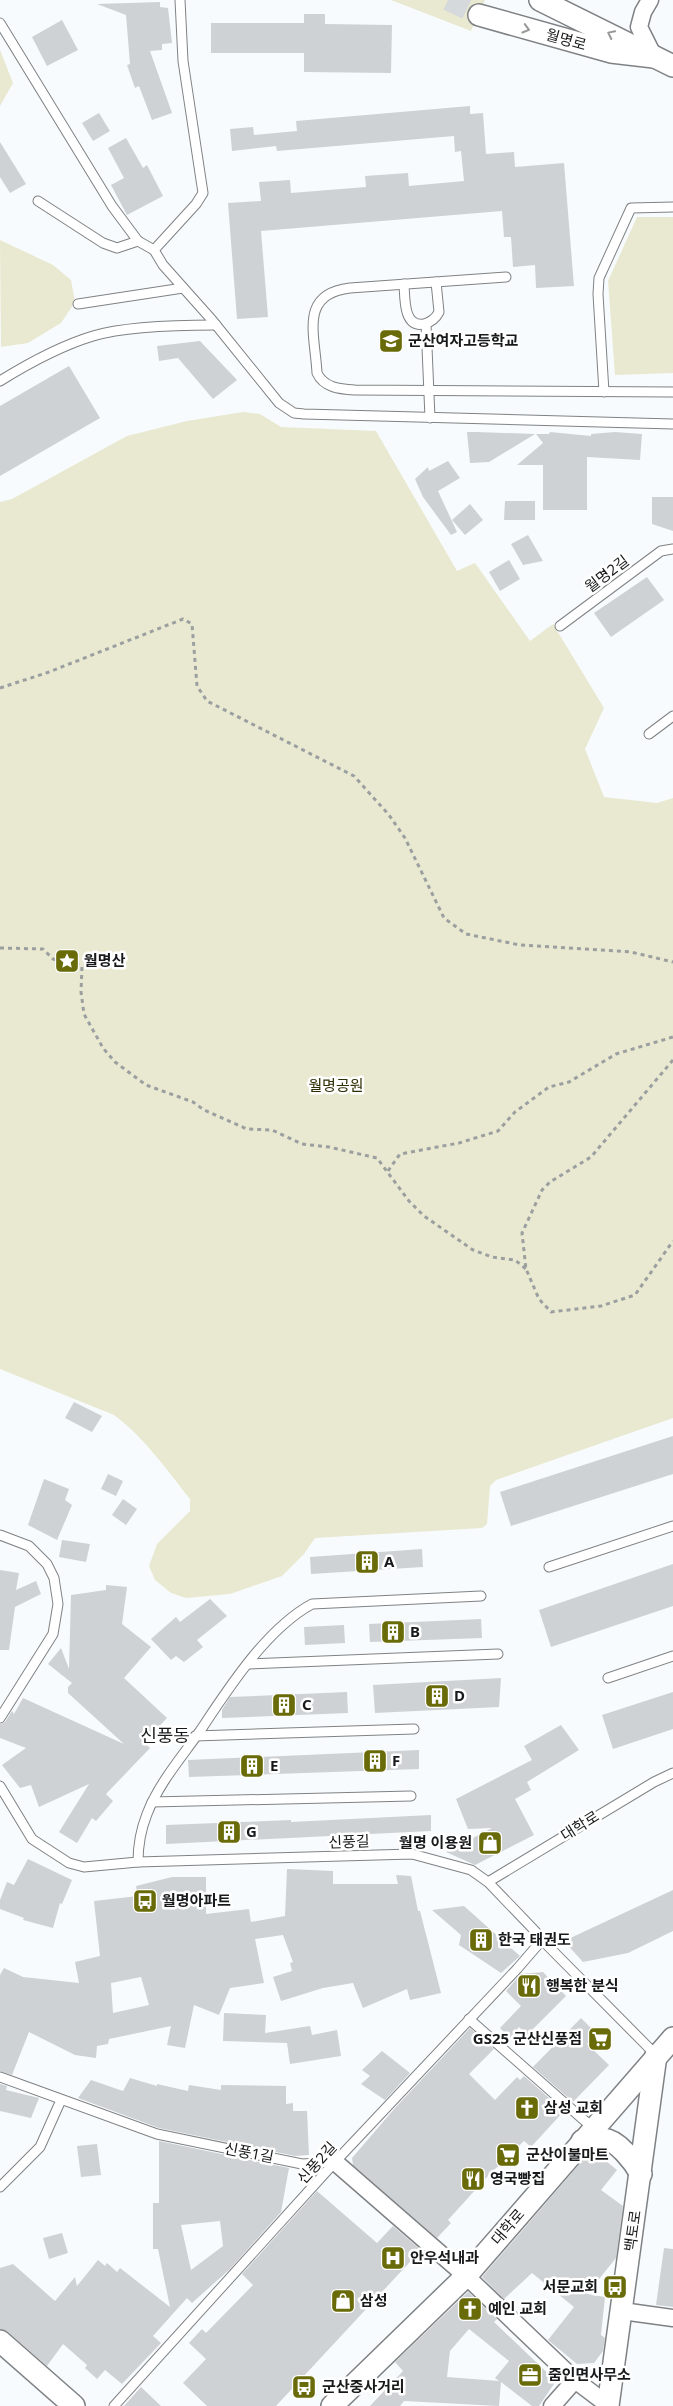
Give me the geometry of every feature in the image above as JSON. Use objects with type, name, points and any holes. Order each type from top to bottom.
[{"type":"street","name":"월명로","points":[[540,0],[673,66]]},
{"type":"street","points":[[650,0],[643,12],[638,27],[654,57]]},
{"type":"street","name":"월명로","points":[[479,15],[611,52],[654,57]]},
{"type":"street","name":"대학로","points":[[332,2406],[466,2276],[588,2134],[665,2056],[673,2038]]},
{"type":"street","name":"백토로","points":[[608,2405],[641,2174],[665,2056]]},
{"type":"street","points":[[588,2134],[604,2138],[619,2148],[634,2162],[641,2174]]},
{"type":"street","points":[[335,2162],[466,2276],[575,2380],[608,2405]]},
{"type":"street","points":[[622,2311],[673,2318]]},
{"type":"street","points":[[0,2341],[74,2406]]},
{"type":"street","points":[[552,2406],[575,2380]]},
{"type":"lane","points":[[154,250],[196,204],[203,193],[183,61],[180,0]]},
{"type":"lane","points":[[0,23],[112,206],[138,241],[154,250],[163,265],[216,325],[272,395],[294,412],[430,418],[673,424]]},
{"type":"lane","points":[[38,201],[103,243],[117,248],[138,241]]},
{"type":"lane","points":[[604,392],[598,294],[599,278],[631,208],[673,207]]},
{"type":"lane","points":[[506,278],[338,289],[321,298],[314,310],[317,372],[324,383],[342,389],[429,392],[673,392]]},
{"type":"lane","points":[[404,284],[409,318],[415,323],[426,324],[434,319],[439,312],[436,282]]},
{"type":"lane","points":[[78,304],[183,288]]},
{"type":"lane","points":[[426,324],[430,418]]},
{"type":"lane","points":[[0,381],[59,348],[95,335],[144,328],[216,325]]},
{"type":"lane","name":"월명2길","points":[[560,626],[661,551],[673,549]]},
{"type":"lane","points":[[649,734],[673,716]]},
{"type":"lane","points":[[549,1567],[673,1526]]},
{"type":"lane","points":[[0,1535],[29,1546],[47,1564],[54,1578],[58,1604],[53,1634],[0,1718]]},
{"type":"lane","points":[[138,1862],[141,1832],[152,1802],[166,1778],[227,1688],[287,1623],[312,1604],[482,1596]]},
{"type":"lane","points":[[248,1664],[498,1654]]},
{"type":"lane","points":[[608,1678],[673,1656]]},
{"type":"lane","points":[[195,1736],[414,1730]]},
{"type":"lane","name":"대학로","points":[[488,1882],[654,1782],[673,1773]]},
{"type":"lane","name":"신풍길","points":[[0,1786],[32,1839],[68,1863],[84,1867],[138,1862],[412,1854],[471,1870],[488,1882],[542,1940],[665,2056]]},
{"type":"lane","points":[[152,1802],[411,1796]]},
{"type":"lane","name":"신풍2길","points":[[114,2406],[335,2162],[518,1969],[542,1940]]},
{"type":"lane","points":[[469,2019],[588,2134]]},
{"type":"lane","name":"신풍1길","points":[[0,2077],[157,2134],[302,2164],[335,2162]]},
{"type":"lane","points":[[0,2187],[40,2147],[61,2100]]},
{"type":"path","points":[[0,688],[49,672],[183,619],[192,624],[197,686],[207,701],[354,776],[389,815],[405,838],[444,918],[466,934],[520,945],[631,952],[673,962]]},
{"type":"path","points":[[0,948],[43,949],[53,959],[82,966],[81,992],[84,1014],[103,1048],[115,1062],[146,1085],[193,1102],[204,1110],[247,1129],[272,1130],[302,1144],[330,1147],[377,1158],[409,1201],[424,1216],[473,1250],[492,1257],[515,1260],[526,1269]]},
{"type":"path","points":[[388,1171],[400,1154],[459,1143],[498,1131],[514,1112],[549,1087],[569,1082],[616,1054],[673,1037]]},
{"type":"path","points":[[673,1060],[591,1157],[550,1182],[542,1190],[522,1233],[526,1269],[538,1299],[551,1312],[600,1306],[635,1295],[673,1241]]},
{"type":"green space","points":[[391,0],[485,0],[471,31]]},
{"type":"green space","points":[[0,50],[13,83],[0,106]]},
{"type":"green space","points":[[637,217],[673,217],[673,373],[615,375],[608,281]]},
{"type":"green space","points":[[0,240],[53,265],[71,280],[75,302],[61,323],[28,343],[1,347]]},
{"type":"green space","name":"월명공원","points":[[243,412],[260,414],[281,427],[376,431],[457,571],[475,563],[530,641],[553,624],[604,708],[585,749],[604,797],[657,803],[673,798],[673,1418],[496,1480],[490,1486],[487,1524],[482,1528],[315,1538],[304,1554],[282,1576],[230,1594],[186,1598],[171,1593],[155,1580],[149,1566],[157,1544],[190,1511],[190,1499],[164,1465],[135,1433],[114,1415],[0,1369],[0,502],[12,499],[127,436],[187,421]]},
{"type":"building","points":[[160,2],[160,7],[168,8],[172,43],[162,44],[162,50],[150,51],[172,113],[152,120],[139,86],[135,88],[127,65],[130,64],[126,15],[97,4]]},
{"type":"building","points":[[304,14],[325,14],[325,24],[392,25],[391,73],[304,72],[304,53],[211,53],[211,23],[304,23]]},
{"type":"building","points":[[62,20],[78,50],[47,66],[32,37]]},
{"type":"building","points":[[470,106],[470,114],[483,113],[486,154],[514,152],[515,167],[564,163],[574,286],[536,288],[535,265],[513,267],[511,237],[504,237],[502,211],[261,231],[268,317],[237,319],[228,203],[261,201],[259,182],[290,180],[291,193],[366,187],[365,176],[408,173],[409,186],[464,181],[461,151],[455,152],[454,136],[277,151],[276,146],[232,151],[230,129],[253,127],[254,135],[297,131],[296,121]]},
{"type":"building","points":[[99,113],[110,131],[93,141],[82,123]]},
{"type":"building","points":[[126,138],[143,168],[147,165],[163,196],[127,215],[111,185],[124,178],[108,148]]},
{"type":"building","points":[[0,142],[26,184],[10,193],[0,177]]},
{"type":"building","points":[[200,341],[237,380],[213,399],[178,358],[159,361],[157,346]]},
{"type":"building","points":[[69,366],[100,418],[0,476],[0,406]]},
{"type":"building","points":[[467,432],[535,434],[489,462],[470,463]]},
{"type":"building","points":[[550,432],[591,436],[591,434],[615,432],[642,434],[640,460],[587,457],[587,510],[543,510],[543,465],[517,465],[543,443],[536,434],[549,434]]},
{"type":"building","points":[[448,461],[460,478],[438,491],[457,532],[451,535],[423,497],[415,479],[428,467],[429,471]]},
{"type":"building","points":[[652,497],[673,497],[673,531],[652,524]]},
{"type":"building","points":[[505,501],[535,501],[535,520],[504,520]]},
{"type":"building","points":[[470,504],[483,520],[465,535],[452,520]]},
{"type":"building","points":[[528,535],[543,561],[523,565],[511,544]]},
{"type":"building","points":[[509,560],[520,579],[500,591],[489,572]]},
{"type":"building","points":[[647,577],[664,600],[611,637],[594,613]]},
{"type":"building","points":[[74,1402],[102,1416],[92,1432],[65,1418]]},
{"type":"building","points":[[673,1436],[673,1474],[511,1526],[500,1492]]},
{"type":"building","points":[[108,1474],[123,1481],[116,1496],[101,1489]]},
{"type":"building","points":[[44,1479],[69,1489],[65,1500],[72,1505],[57,1540],[28,1525]]},
{"type":"building","points":[[123,1499],[137,1509],[126,1525],[112,1515]]},
{"type":"building","points":[[62,1540],[90,1544],[86,1562],[59,1557]]},
{"type":"building","name":"A","points":[[422,1549],[423,1567],[311,1574],[310,1557]]},
{"type":"building","points":[[673,1564],[673,1606],[551,1647],[539,1610]]},
{"type":"building","points":[[0,1570],[19,1573],[16,1590],[36,1581],[41,1594],[15,1607],[9,1650],[0,1650]]},
{"type":"building","points":[[106,1585],[127,1587],[122,1624],[151,1647],[124,1678],[167,1718],[144,1742],[150,1748],[106,1794],[113,1801],[96,1821],[92,1818],[77,1843],[59,1832],[89,1784],[39,1807],[31,1785],[20,1788],[2,1765],[26,1748],[0,1738],[0,1724],[5,1722],[12,1711],[14,1714],[23,1698],[124,1744],[68,1693],[68,1687],[72,1683],[48,1664],[61,1648],[69,1669],[71,1595],[106,1590]]},
{"type":"building","points":[[210,1599],[227,1616],[197,1640],[203,1647],[184,1662],[176,1656],[171,1660],[151,1639],[176,1617],[180,1622]]},
{"type":"building","name":"B","points":[[481,1619],[482,1638],[370,1642],[369,1624]]},
{"type":"building","points":[[344,1625],[345,1643],[305,1645],[304,1627]]},
{"type":"building","name":"D","points":[[501,1678],[499,1707],[375,1713],[373,1685]]},
{"type":"building","name":"C","points":[[347,1692],[348,1713],[222,1718],[222,1710],[230,1697]]},
{"type":"building","points":[[673,1692],[673,1729],[613,1749],[602,1715]]},
{"type":"building","points":[[561,1725],[579,1750],[527,1782],[531,1790],[515,1799],[534,1835],[475,1865],[446,1852],[492,1828],[468,1829],[456,1799],[532,1760],[524,1746]]},
{"type":"building","points":[[419,1750],[419,1769],[189,1777],[188,1760]]},
{"type":"building","points":[[431,1815],[431,1831],[166,1844],[166,1825],[291,1820],[291,1822]]},
{"type":"building","points":[[28,1859],[72,1880],[62,1904],[60,1903],[53,1928],[23,1920],[24,1918],[0,1909],[0,1900],[7,1882],[14,1885]]},
{"type":"building","points":[[287,1869],[333,1871],[333,1884],[398,1884],[396,1875],[411,1876],[418,1911],[420,1911],[441,1993],[410,2000],[407,1989],[363,2008],[353,1983],[323,1988],[281,2001],[273,1977],[292,1971],[290,1963],[293,1962],[283,1935],[255,1939],[264,1983],[230,1988],[219,2015],[194,2005],[185,2048],[167,2045],[171,2026],[109,2039],[108,2044],[97,2046],[96,2058],[75,2055],[29,2032],[12,2075],[0,2071],[0,1975],[4,1968],[23,1977],[79,1983],[75,1962],[100,1956],[94,1901],[138,1896],[136,1886],[172,1877],[206,1877],[206,1914],[249,1909],[251,1922],[285,1916]],"holes":[[[141,1977],[149,2005],[113,2013],[111,1983]]]},
{"type":"building","points":[[673,1890],[673,1931],[628,1953],[583,1962],[564,1941]]},
{"type":"building","name":"한국 태권도","points":[[464,1906],[520,1956],[501,1973],[459,1945],[461,1935],[432,1910]]},
{"type":"building","points":[[543,1972],[566,1996],[527,2035],[519,2027],[510,2038],[500,2028],[521,2006],[506,1991],[521,1974]]},
{"type":"building","points":[[224,2013],[266,2015],[265,2033],[310,2026],[312,2035],[337,2030],[341,2056],[290,2064],[287,2043],[223,2041]]},
{"type":"building","points":[[581,2018],[596,2033],[587,2044],[609,2065],[573,2102],[533,2067]]},
{"type":"building","points":[[470,2028],[494,2049],[469,2074],[495,2100],[517,2077],[520,2080],[524,2076],[564,2111],[531,2147],[524,2141],[487,2177],[448,2220],[451,2223],[437,2238],[353,2165],[352,2158],[395,2108]]},
{"type":"building","points":[[382,2051],[410,2073],[385,2100],[361,2084],[370,2076],[362,2070]]},
{"type":"building","points":[[130,2078],[157,2086],[157,2084],[188,2091],[189,2085],[221,2090],[221,2085],[286,2086],[286,2104],[293,2103],[293,2111],[307,2111],[309,2155],[295,2156],[159,2128],[78,2098],[91,2080],[123,2091]]},
{"type":"building","points":[[0,2084],[7,2086],[6,2090],[39,2098],[31,2118],[0,2111]]},
{"type":"building","points":[[159,2141],[289,2168],[281,2212],[230,2269],[192,2303],[187,2298],[153,2336],[161,2343],[122,2384],[105,2370],[97,2379],[85,2368],[87,2365],[63,2344],[47,2366],[8,2332],[0,2329],[0,2268],[13,2264],[55,2301],[75,2277],[77,2286],[98,2260],[105,2266],[107,2263],[117,2272],[120,2268],[170,2307],[158,2249],[153,2249],[153,2203],[159,2203]],"holes":[[[220,2221],[223,2246],[191,2270],[181,2225]]]},
{"type":"building","points":[[97,2144],[101,2175],[81,2177],[77,2146]]},
{"type":"building","points":[[590,2152],[595,2152],[617,2170],[601,2190],[623,2206],[616,2258],[587,2294],[605,2297],[601,2335],[605,2338],[603,2351],[594,2363],[577,2364],[548,2340],[574,2307],[532,2273],[504,2299],[482,2277]]},
{"type":"building","points":[[317,2191],[377,2243],[393,2226],[421,2250],[276,2406],[207,2406],[183,2383],[206,2359],[189,2343],[202,2329],[206,2333],[253,2285],[242,2274]]},
{"type":"building","points":[[62,2233],[68,2253],[49,2259],[43,2238]]},
{"type":"building","points":[[664,2248],[673,2249],[673,2307],[656,2305]]},
{"type":"building","points":[[468,2292],[497,2319],[494,2322],[556,2381],[539,2406],[532,2406],[501,2382],[499,2406],[404,2401],[400,2406],[370,2406],[403,2371],[395,2362]],"holes":[[[469,2329],[509,2361],[495,2378],[499,2381],[447,2377],[450,2351]]]},
{"type":"building","points":[[141,2387],[161,2406],[124,2406]]},
{"type":"tunnel","points":[[448,0],[479,15]]},
{"type":"place","name":"군산여자고등학교","points":[[391,341]]},
{"type":"place","name":"월명산","points":[[67,961]]},
{"type":"place","name":"A","points":[[367,1562]]},
{"type":"place","name":"B","points":[[393,1632]]},
{"type":"place","name":"D","points":[[437,1696]]},
{"type":"place","name":"C","points":[[284,1705]]},
{"type":"place","name":"F","points":[[375,1761]]},
{"type":"place","name":"E","points":[[252,1766]]},
{"type":"place","name":"G","points":[[229,1832]]},
{"type":"place","name":"월명 이용원","points":[[490,1843]]},
{"type":"place","name":"월명아파트","points":[[145,1901]]},
{"type":"place","name":"한국 태권도","points":[[481,1940]]},
{"type":"place","name":"행복한 분식","points":[[529,1986]]},
{"type":"place","name":"GS25 군산신풍점","points":[[600,2039]]},
{"type":"place","name":"삼성 교회","points":[[527,2108]]},
{"type":"place","name":"군산이불마트","points":[[508,2155]]},
{"type":"place","name":"영국빵집","points":[[473,2179]]},
{"type":"place","name":"안우석내과","points":[[393,2258]]},
{"type":"place","name":"서문교회","points":[[615,2287]]},
{"type":"place","name":"삼성","points":[[343,2301]]},
{"type":"place","name":"예인 교회","points":[[470,2309]]},
{"type":"place","name":"줌인면사무소","points":[[530,2375]]},
{"type":"place","name":"군산중사거리","points":[[304,2387]]},
{"type":"district","name":"신풍동","points":[[165,1736]]}]
